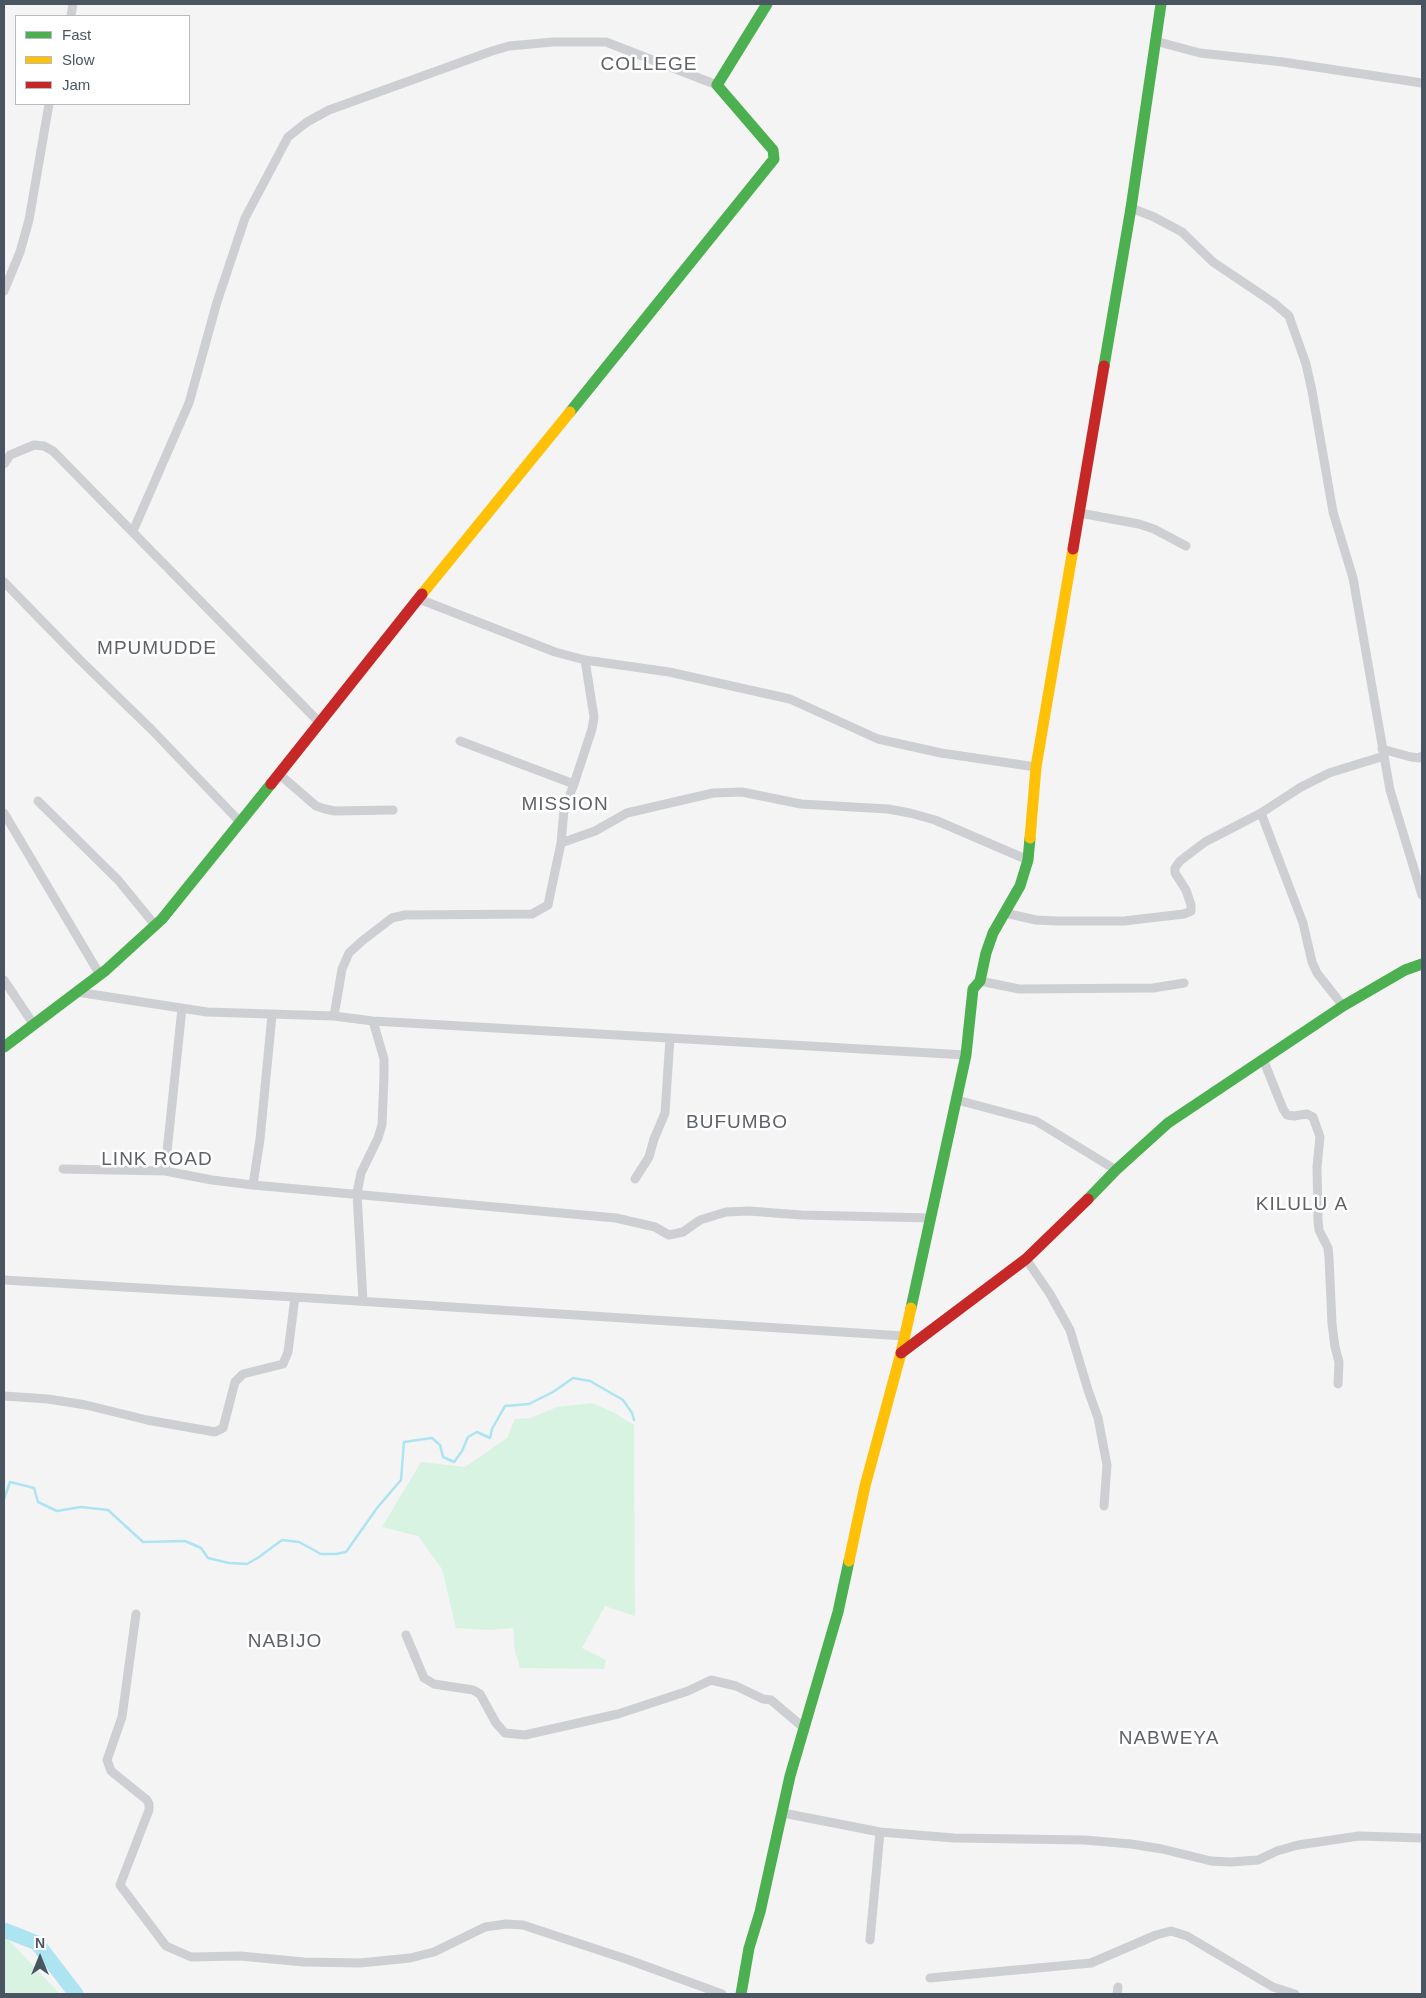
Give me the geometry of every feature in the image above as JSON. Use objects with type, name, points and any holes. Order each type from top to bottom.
[{"type":"street","points":[[717,86],[768,4]]},
{"type":"street","points":[[741,1994],[749,1948],[760,1912],[790,1776],[838,1612],[864,1490],[901,1353],[957,1100],[966,1054],[973,989],[980,981],[986,953],[993,933],[1020,886],[1028,860],[1036,767],[1131,208],[1161,4]]},
{"type":"street","points":[[1155,41],[1200,53],[1346,70],[1422,83]]},
{"type":"street","points":[[4,1047],[100,975],[155,925],[241,823],[319,722],[774,159],[772,150],[717,86],[606,42],[553,42],[509,46],[329,110],[307,122],[288,137],[245,218],[217,302],[189,403],[133,532]]},
{"type":"street","points":[[4,291],[20,252],[29,220],[49,105]]},
{"type":"street","points":[[1131,208],[1154,217],[1182,232],[1213,262],[1274,303],[1289,316],[1310,382],[1333,512],[1353,578],[1390,790],[1422,895]]},
{"type":"street","points":[[4,464],[7,452],[34,445],[44,446],[53,451],[319,722]]},
{"type":"street","points":[[1080,512],[1139,524],[1154,529],[1186,546]]},
{"type":"street","points":[[4,582],[152,730],[241,823]]},
{"type":"street","points":[[419,599],[554,652],[585,660],[668,672],[746,688],[790,699],[878,739],[941,753],[1036,767]]},
{"type":"street","points":[[334,1016],[342,969],[349,954],[369,935],[392,918],[405,915],[532,914],[548,905],[561,843],[564,810],[592,729],[594,717],[585,660]]},
{"type":"street","points":[[460,741],[574,784]]},
{"type":"street","points":[[1005,913],[1036,920],[1057,921],[1124,921],[1184,914],[1191,911],[1191,905],[1186,890],[1176,873],[1176,868],[1180,861],[1205,842],[1261,813],[1301,787],[1329,773],[1383,753],[1419,758],[1422,756]]},
{"type":"street","points":[[279,774],[316,806],[325,809],[335,811],[393,810]]},
{"type":"street","points":[[561,843],[595,831],[628,813],[713,793],[742,792],[801,804],[888,809],[910,813],[935,820],[1028,860]]},
{"type":"street","points":[[38,801],[118,880],[155,925]]},
{"type":"street","points":[[4,812],[100,975]]},
{"type":"street","points":[[1261,813],[1303,923],[1312,962],[1317,973],[1343,1006]]},
{"type":"street","points":[[901,1353],[1026,1259],[1082,1206],[1116,1170],[1168,1123],[1343,1006],[1405,970],[1422,964]]},
{"type":"street","points":[[4,980],[34,1024]]},
{"type":"street","points":[[980,981],[1019,989],[1153,988],[1184,983]]},
{"type":"street","points":[[77,992],[207,1012],[334,1016],[372,1021],[966,1054]]},
{"type":"street","points":[[165,1171],[182,1008]]},
{"type":"street","points":[[253,1185],[260,1139],[272,1015]]},
{"type":"street","points":[[363,1301],[357,1194],[361,1173],[378,1138],[382,1125],[384,1059],[372,1021]]},
{"type":"street","points":[[635,1179],[650,1157],[654,1140],[665,1113],[670,1038]]},
{"type":"street","points":[[1263,1059],[1282,1108],[1287,1115],[1307,1114],[1313,1118],[1320,1137],[1317,1166],[1318,1220],[1319,1230],[1328,1248],[1332,1324],[1339,1362],[1338,1384]]},
{"type":"street","points":[[957,1100],[1036,1121],[1116,1170]]},
{"type":"street","points":[[63,1169],[165,1171],[212,1180],[253,1185],[616,1218],[655,1227],[668,1235],[684,1232],[700,1220],[726,1212],[749,1211],[801,1215],[930,1218]]},
{"type":"street","points":[[1026,1259],[1050,1294],[1070,1330],[1098,1418],[1107,1459],[1104,1506]]},
{"type":"street","points":[[4,1280],[904,1336]]},
{"type":"street","points":[[4,1396],[48,1399],[86,1405],[146,1420],[215,1432],[223,1428],[235,1382],[243,1374],[283,1364],[288,1352],[294,1297]]},
{"type":"street","points":[[136,1614],[122,1717],[107,1760],[111,1771],[147,1800],[149,1804],[149,1810],[120,1885],[166,1946],[191,1957],[240,1956],[304,1962],[360,1964],[410,1958],[434,1952],[485,1927],[506,1924],[523,1925],[630,1960],[684,1982],[722,1994]]},
{"type":"street","points":[[406,1634],[424,1678],[434,1684],[473,1690],[480,1694],[496,1723],[505,1733],[525,1735],[618,1714],[688,1691],[711,1680],[736,1686],[763,1699],[771,1700],[804,1728]]},
{"type":"street","points":[[782,1813],[880,1832],[954,1838],[1084,1840],[1131,1844],[1162,1848],[1203,1859],[1231,1862],[1258,1860],[1277,1851],[1298,1845],[1359,1836],[1422,1838]]},
{"type":"street","points":[[870,1940],[880,1832]]},
{"type":"street","points":[[930,1978],[1091,1963],[1156,1935],[1172,1931],[1191,1938],[1273,1987],[1295,1994]]},
{"type":"green space","points":[[592,1403],[613,1412],[634,1425],[635,1616],[605,1606],[582,1648],[606,1660],[604,1669],[520,1668],[515,1651],[513,1628],[490,1630],[456,1628],[442,1569],[418,1536],[382,1527],[421,1462],[465,1467],[507,1438],[515,1419],[531,1418],[557,1407]]},
{"type":"green space","points":[[4,1935],[60,1994],[4,1994]]},
{"type":"waterway","points":[[4,1499],[10,1482],[34,1488],[38,1502],[57,1511],[81,1507],[108,1510],[143,1542],[185,1541],[201,1548],[208,1558],[229,1563],[247,1564],[282,1540],[299,1542],[321,1554],[336,1554],[346,1552],[377,1508],[401,1480],[404,1442],[432,1438],[440,1445],[443,1457],[454,1462],[462,1451],[468,1437],[477,1432],[490,1438],[492,1429],[505,1406],[529,1404],[553,1392],[573,1378],[590,1381],[623,1400],[632,1413],[634,1420]]},
{"type":"waterway","points":[[4,1930],[37,1943],[76,1994]]},
{"type":"traffic: fast","points":[[570,412],[774,159],[773,150],[717,85],[767,4]]},
{"type":"traffic: fast","points":[[1104,366],[1131,208],[1161,4]]},
{"type":"traffic: fast","points":[[4,1047],[106,970],[162,919],[271,784]]},
{"type":"traffic: fast","points":[[911,1308],[966,1055],[973,989],[980,981],[986,953],[993,933],[1020,886],[1028,860],[1030,838]]},
{"type":"traffic: fast","points":[[1088,1199],[1116,1170],[1168,1123],[1343,1006],[1405,970],[1422,964]]},
{"type":"traffic: fast","points":[[741,1994],[749,1948],[760,1912],[790,1776],[838,1612],[849,1561]]},
{"type":"traffic: slow","points":[[422,594],[570,412]]},
{"type":"traffic: slow","points":[[1030,838],[1036,767],[1073,549]]},
{"type":"traffic: slow","points":[[849,1561],[865,1486],[901,1353],[911,1308]]},
{"type":"traffic: jam","points":[[1073,549],[1104,366]]},
{"type":"traffic: jam","points":[[271,784],[422,594]]},
{"type":"traffic: jam","points":[[901,1353],[1026,1259],[1088,1199]]},
{"type":"district","name":"COLLEGE","points":[[649,65]]},
{"type":"district","name":"MPUMUDDE","points":[[157,649]]},
{"type":"district","name":"MISSION","points":[[565,805]]},
{"type":"district","name":"BUFUMBO","points":[[737,1123]]},
{"type":"district","name":"LINK ROAD","points":[[157,1160]]},
{"type":"district","name":"KILULU A","points":[[1302,1205]]},
{"type":"district","name":"NABIJO","points":[[285,1642]]},
{"type":"district","name":"NABWEYA","points":[[1169,1739]]}]
